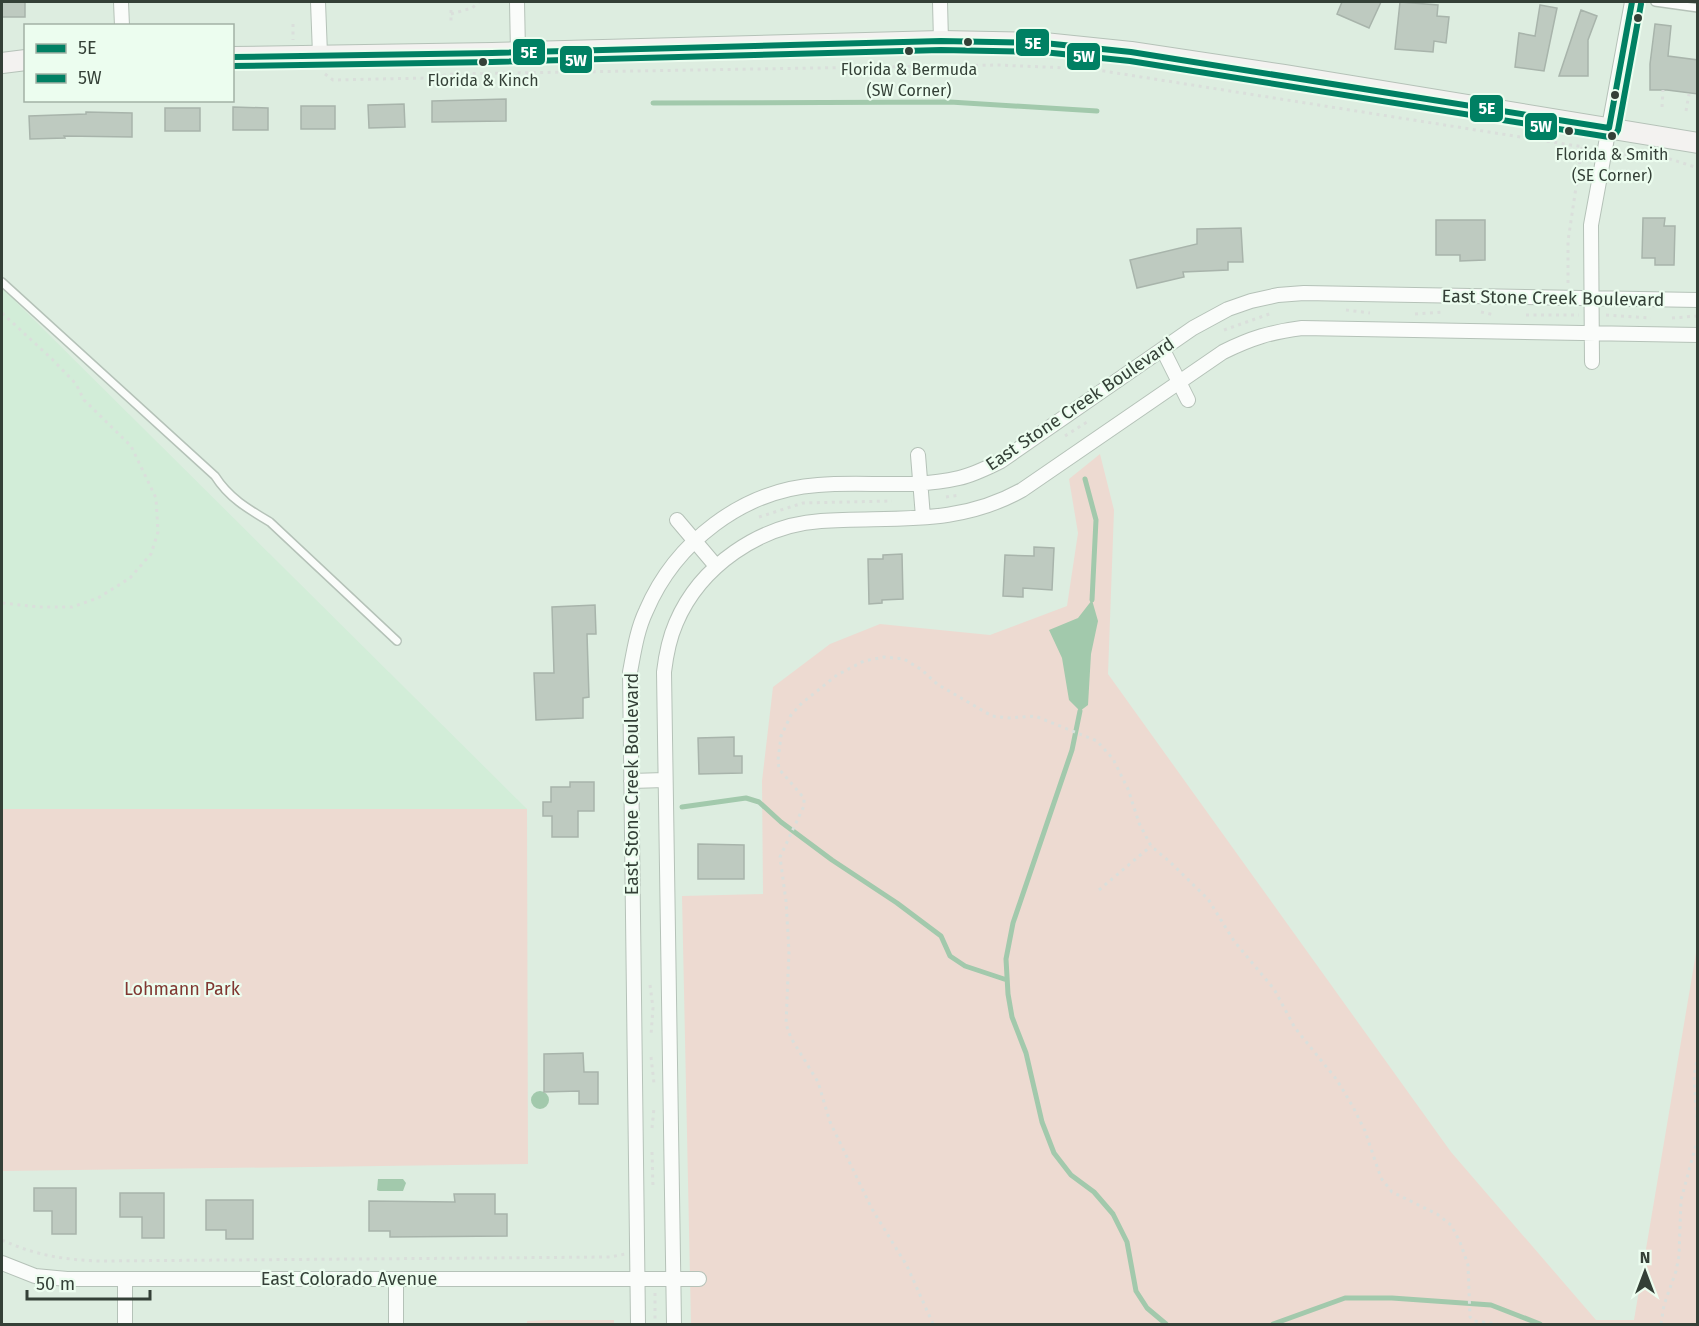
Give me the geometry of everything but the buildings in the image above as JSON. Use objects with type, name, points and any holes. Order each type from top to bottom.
[{"type":"street","points":[[121,2],[122,24]]},
{"type":"street","points":[[318,2],[320,54]]},
{"type":"street","points":[[518,2],[518,52]]},
{"type":"street","points":[[940,2],[941,41]]},
{"type":"street","points":[[1592,362],[1591,225],[1632,2]]},
{"type":"street","points":[[234,57],[941,41],[1044,43],[1131,52],[1698,143]]},
{"type":"street","points":[[2,63],[24,60]]},
{"type":"street","name":"East Stone Creek Boulevard","points":[[638,1324],[630,672],[636,638],[645,611],[660,581],[694,541],[731,512],[767,496],[792,489],[817,485],[921,484],[961,478],[1001,461],[1192,328],[1228,309],[1251,301],[1278,295],[1304,293],[1698,300]]},
{"type":"street","name":"East Stone Creek Boulevard","points":[[674,1324],[664,700],[667,651],[676,622],[703,579],[716,566],[748,544],[772,532],[796,525],[820,521],[952,516],[982,509],[1005,500],[1223,352],[1251,338],[1271,332],[1302,328],[1698,335]]},
{"type":"street","points":[[1163,350],[1188,400]]},
{"type":"street","points":[[918,455],[923,517]]},
{"type":"street","points":[[677,520],[716,566]]},
{"type":"street","points":[[631,781],[665,780]]},
{"type":"street","name":"East Colorado Avenue","points":[[2,1263],[35,1276],[67,1279],[699,1279]]},
{"type":"street","points":[[124,1324],[125,1279]]},
{"type":"street","points":[[396,1280],[396,1324]]},
{"type":"lane","points":[[1655,2],[1698,8]]},
{"type":"lane","points":[[2,282],[215,476],[225,491],[246,508],[270,522],[397,640]]},
{"type":"path","points":[[451,24],[451,12],[472,8],[479,2]]},
{"type":"path","points":[[333,80],[428,78],[452,74],[998,65],[1091,69],[1584,147],[1568,241],[1568,285]]},
{"type":"path","points":[[1662,107],[1663,90]]},
{"type":"path","points":[[1686,111],[1689,94]]},
{"type":"path","points":[[1622,154],[1667,158],[1698,168]]},
{"type":"path","points":[[2,313],[52,359],[76,384],[84,400],[130,446],[156,498],[158,532],[151,554],[130,578],[98,598],[72,607],[39,607],[2,603]]},
{"type":"path","points":[[1621,316],[1653,318]]},
{"type":"path","points":[[1663,319],[1698,316]]},
{"type":"path","points":[[933,1324],[907,1266],[872,1209],[830,1122],[818,1082],[791,1038],[786,1024],[789,951],[780,857],[804,806],[804,798],[779,769],[781,736],[791,715],[802,703],[837,675],[864,661],[884,657],[904,659],[922,670],[937,684],[992,716],[1010,718],[1035,716],[1097,741],[1113,759],[1151,846],[1208,899],[1234,941],[1274,989],[1295,1028],[1336,1080],[1365,1131],[1381,1178],[1392,1192],[1437,1214],[1450,1225],[1460,1242],[1468,1265],[1470,1317],[1473,1321],[1498,1324]]},
{"type":"path","points":[[1099,890],[1151,846]]},
{"type":"path","points":[[1661,1324],[1664,1305],[1677,1272],[1681,1200],[1698,1136],[1694,1077],[1698,1055]]},
{"type":"path","points":[[2,1240],[45,1256],[78,1260],[586,1258],[621,1254]]},
{"type":"path","points":[[655,1307],[655,1324]]},
{"type":"shaded area","points":[[2,284],[17,303],[527,809],[2,809]]},
{"type":"shaded area","points":[[1092,600],[1098,621],[1091,654],[1088,705],[1080,711],[1069,700],[1062,658],[1049,630],[1078,618]]},
{"type":"shaded area","points":[[540,1091],[546,1094],[549,1100],[546,1106],[540,1109],[534,1106],[531,1100],[534,1094]]},
{"type":"shaded area","points":[[378,1179],[403,1179],[406,1183],[403,1191],[379,1191],[377,1190]]},
{"type":"green space","points":[[1100,454],[1114,510],[1108,674],[1451,1152],[1596,1320],[1634,1320],[1697,947],[1697,1324],[691,1324],[682,896],[763,894],[762,781],[773,687],[830,644],[880,624],[990,635],[1067,606],[1078,533],[1069,479]]},
{"type":"green space","name":"Lohmann Park","points":[[2,809],[527,809],[528,1164],[2,1171]]},
{"type":"green space","points":[[614,1320],[614,1324],[527,1324],[527,1321]]},
{"type":"waterway","points":[[653,103],[950,102],[1097,111]]},
{"type":"waterway","points":[[1085,479],[1096,520],[1092,600]]},
{"type":"waterway","points":[[1080,711],[1072,750],[1013,923],[1006,959],[1008,994],[1012,1017],[1026,1053],[1042,1122],[1054,1153],[1071,1175],[1094,1192],[1113,1214],[1127,1242],[1136,1291],[1147,1308],[1166,1324]]},
{"type":"waterway","points":[[682,807],[746,798],[759,802],[781,822],[832,860],[897,903],[941,936],[950,956],[965,966],[1007,980]]},
{"type":"waterway","points":[[1273,1324],[1345,1298],[1392,1298],[1491,1305],[1540,1324]]},
{"type":"transit line","name":"5E","points":[[234,57],[492,53],[941,41],[1044,43],[1131,52],[1609,128],[1632,2]]},
{"type":"transit line","name":"5W","points":[[234,66],[492,62],[941,50],[1043,52],[1130,61],[1609,137],[1615,135],[1618,130],[1641,4]]},
{"type":"place","name":"Florida & Bermuda (SW Corner)","points":[[909,51]]},
{"type":"place","name":"Florida & Kinch","points":[[483,62]]},
{"type":"place","name":"Florida & Smith (SE Corner)","points":[[1612,136]]}]
